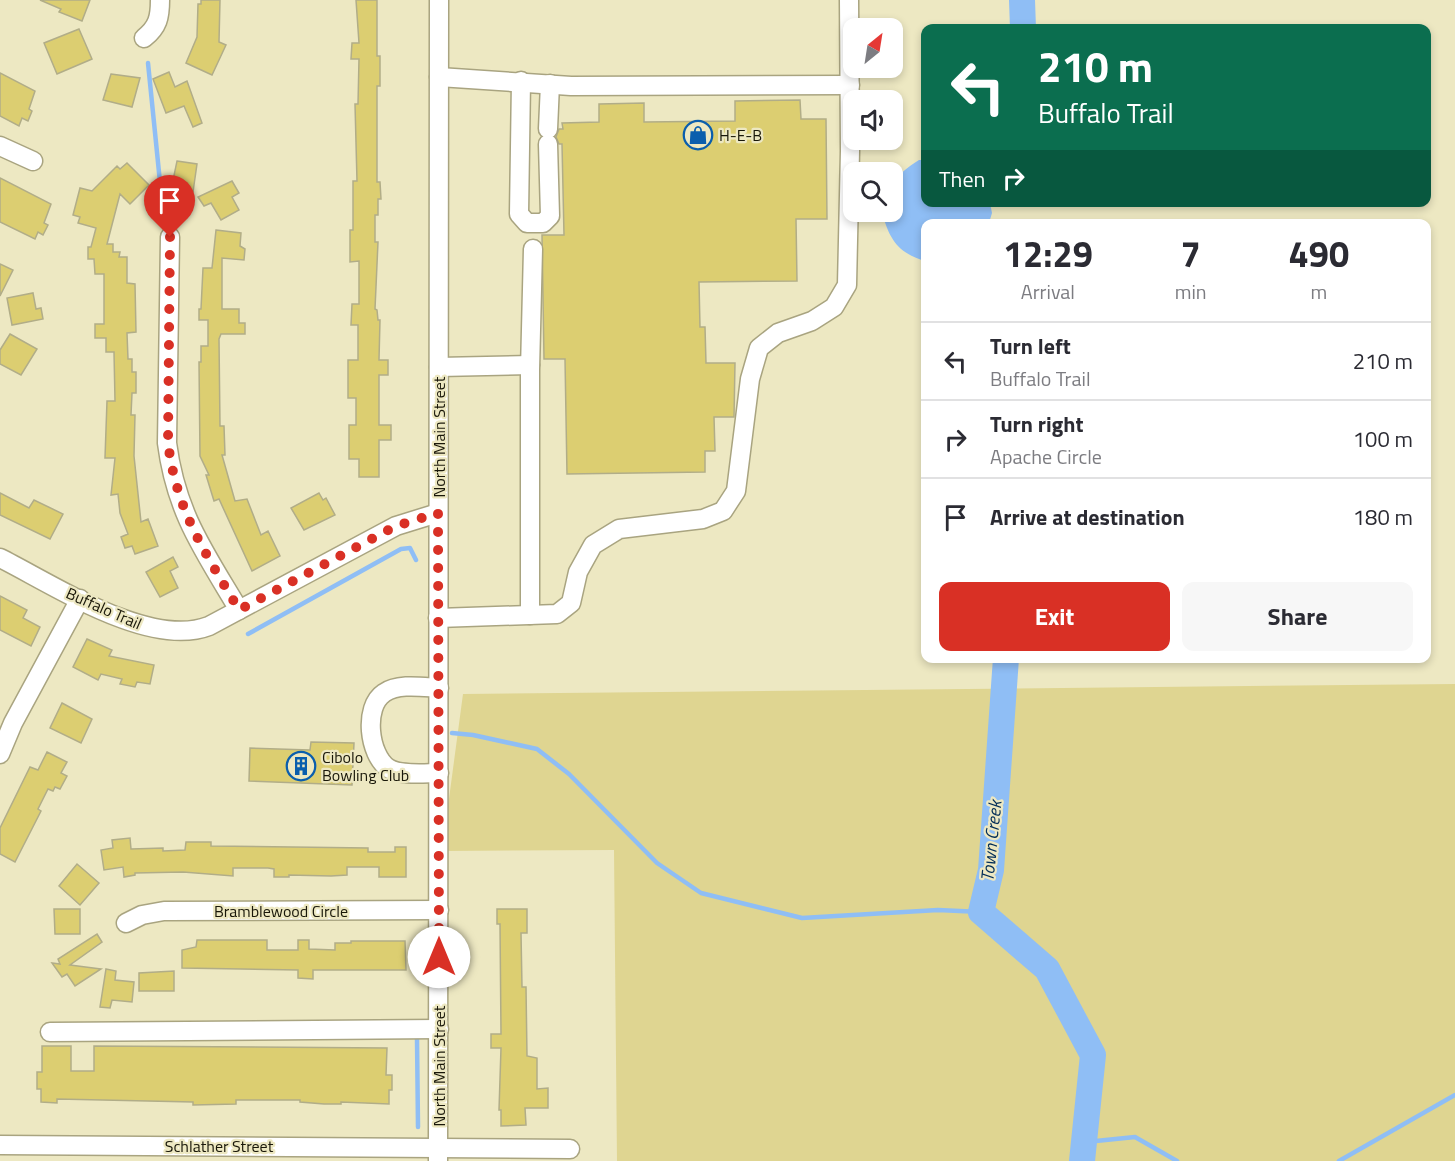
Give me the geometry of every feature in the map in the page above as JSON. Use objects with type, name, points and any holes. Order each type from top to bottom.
[{"type":"street","points":[[144,38],[156,25],[160,15],[160,0]]},
{"type":"street","name":"North Main Street","points":[[438,1155],[439,0]]},
{"type":"street","points":[[438,618],[557,614],[571,603],[578,572],[593,545],[619,529],[703,519],[723,511],[736,490],[750,379],[759,348],[778,333],[812,321],[834,307],[847,285],[849,0]]},
{"type":"street","points":[[439,77],[550,84],[850,85]]},
{"type":"street","points":[[521,81],[519,214],[527,223],[543,223],[550,216],[548,137],[550,84]]},
{"type":"street","points":[[0,146],[33,161]]},
{"type":"street","points":[[170,237],[168,442],[171,476],[186,518],[239,610]]},
{"type":"street","points":[[530,615],[530,365],[533,249]]},
{"type":"street","points":[[439,367],[530,365]]},
{"type":"street","name":"Buffalo Trail","points":[[0,558],[120,618],[174,632],[199,630],[396,526],[438,513]]},
{"type":"street","points":[[0,754],[13,723],[80,598]]},
{"type":"street","points":[[439,688],[396,688],[384,693],[374,704],[372,739],[378,758],[389,769],[412,773],[439,773]]},
{"type":"street","name":"Bramblewood Circle","points":[[126,923],[142,915],[164,911],[439,910]]},
{"type":"street","points":[[50,1032],[439,1029]]},
{"type":"street","name":"Schlather Street","points":[[0,1145],[239,1154],[438,1155],[570,1149]]},
{"type":"shaded area","points":[[1455,684],[1455,1161],[617,1161],[614,850],[442,851],[463,694]]},
{"type":"water","points":[[921,160],[921,207],[991,207],[990,219],[921,219],[921,260],[908,254],[896,244],[885,222],[903,222],[903,172]]},
{"type":"building","points":[[40,0],[90,0],[82,21],[59,12],[61,9]]},
{"type":"building","points":[[201,0],[220,0],[219,42],[226,45],[212,75],[186,63],[197,37],[198,4],[201,4]]},
{"type":"building","points":[[356,0],[377,0],[377,56],[380,56],[380,86],[377,86],[377,182],[380,182],[381,199],[378,199],[378,215],[375,215],[375,242],[378,242],[375,309],[378,320],[380,320],[379,360],[388,360],[388,375],[379,375],[379,425],[391,425],[391,440],[379,440],[379,477],[359,477],[359,459],[349,459],[349,425],[356,425],[356,398],[348,398],[348,360],[358,360],[358,325],[351,325],[352,304],[359,304],[359,261],[350,262],[350,230],[353,230],[353,181],[357,181],[355,104],[358,104],[359,59],[351,59],[352,43],[359,43]]},
{"type":"building","points":[[79,29],[92,59],[57,74],[44,43]]},
{"type":"building","points":[[169,72],[175,87],[187,81],[202,123],[193,127],[184,106],[166,113],[153,79]]},
{"type":"building","points":[[0,73],[35,91],[28,121],[22,118],[19,126],[0,116]]},
{"type":"building","points":[[111,74],[140,78],[132,107],[103,100]]},
{"type":"building","points":[[800,100],[801,119],[826,119],[827,219],[796,219],[797,281],[699,282],[700,327],[705,327],[706,363],[735,363],[734,417],[714,417],[715,451],[705,451],[705,472],[567,474],[565,359],[544,359],[542,235],[564,235],[562,144],[559,144],[556,137],[559,129],[563,129],[562,123],[599,122],[599,104],[644,103],[644,122],[735,121],[735,101]]},
{"type":"building","points":[[177,161],[197,164],[193,192],[179,190],[180,186],[172,185]]},
{"type":"building","points":[[127,163],[149,185],[130,204],[120,194],[107,244],[113,244],[113,252],[120,252],[119,257],[127,257],[127,283],[135,284],[136,332],[127,333],[128,359],[132,359],[132,372],[136,372],[136,393],[132,393],[131,415],[135,415],[134,456],[141,522],[148,519],[158,546],[135,554],[132,546],[125,548],[121,537],[128,534],[120,513],[118,494],[111,495],[115,458],[105,458],[107,401],[115,401],[114,352],[106,352],[106,338],[95,338],[95,324],[104,324],[104,274],[95,274],[94,259],[88,259],[88,247],[91,247],[96,228],[78,223],[80,217],[73,215],[80,188],[92,191],[117,166],[120,169]]},
{"type":"building","points":[[0,178],[51,204],[44,223],[48,225],[43,235],[38,232],[35,239],[0,222]]},
{"type":"building","points":[[232,181],[239,193],[232,197],[239,210],[221,220],[211,203],[204,206],[198,197]]},
{"type":"building","points":[[216,230],[241,233],[240,246],[245,249],[244,260],[222,258],[222,309],[239,309],[239,323],[245,323],[245,334],[221,334],[219,339],[220,426],[224,426],[225,455],[222,455],[235,501],[247,499],[261,535],[268,531],[280,556],[252,571],[219,499],[214,501],[206,475],[209,475],[200,456],[199,362],[201,362],[201,346],[208,346],[208,320],[199,320],[199,309],[201,309],[203,268],[212,268]]},
{"type":"building","points":[[0,264],[13,270],[0,296]]},
{"type":"building","points":[[33,293],[36,309],[41,308],[43,319],[12,325],[7,298]]},
{"type":"building","points":[[10,334],[37,349],[21,375],[0,364],[0,350]]},
{"type":"building","points":[[0,493],[29,508],[34,500],[63,514],[50,539],[0,515]]},
{"type":"building","points":[[319,493],[323,500],[326,498],[335,515],[304,530],[291,508]]},
{"type":"building","points":[[173,557],[178,567],[170,571],[178,588],[160,597],[146,572]]},
{"type":"building","points":[[0,596],[27,610],[23,618],[40,627],[31,646],[0,630]]},
{"type":"building","points":[[87,639],[112,650],[109,656],[154,665],[150,684],[137,682],[135,687],[120,684],[122,679],[101,674],[98,680],[73,667]]},
{"type":"building","points":[[62,703],[92,719],[81,743],[50,728]]},
{"type":"building","name":"Cibolo Bowling Club","points":[[311,742],[354,743],[352,785],[249,781],[250,748],[310,750]]},
{"type":"building","points":[[47,752],[67,762],[61,773],[67,776],[60,789],[55,787],[53,791],[48,789],[38,809],[41,811],[15,862],[0,854],[0,828],[30,767],[38,770]]},
{"type":"building","points":[[130,838],[131,849],[163,848],[163,851],[185,850],[186,842],[211,842],[211,846],[368,848],[368,852],[395,852],[395,847],[406,847],[406,877],[379,877],[379,867],[347,867],[347,875],[289,875],[289,877],[274,877],[274,869],[268,868],[233,868],[233,876],[183,872],[135,873],[135,875],[124,877],[123,867],[104,870],[101,850],[113,848],[112,840]]},
{"type":"building","points":[[77,864],[99,883],[80,905],[59,886]]},
{"type":"building","points":[[54,909],[80,909],[80,934],[55,934]]},
{"type":"building","points":[[497,909],[527,909],[527,933],[521,933],[522,987],[526,987],[527,1056],[537,1058],[537,1089],[548,1088],[548,1108],[525,1108],[526,1125],[501,1126],[501,1110],[499,1110],[501,1048],[491,1048],[491,1034],[501,1034],[500,924],[497,924]]},
{"type":"building","points":[[97,934],[102,942],[70,965],[101,969],[75,986],[67,974],[62,977],[52,963],[60,964],[58,959]]},
{"type":"building","points":[[197,940],[267,940],[267,950],[298,950],[298,940],[309,940],[309,949],[335,950],[335,943],[405,941],[406,970],[313,970],[313,979],[298,978],[298,970],[182,968],[182,950],[196,947]]},
{"type":"building","points":[[106,969],[116,971],[115,980],[134,982],[132,1002],[112,1000],[110,1008],[100,1007]]},
{"type":"building","points":[[174,971],[174,991],[139,991],[139,973]]},
{"type":"building","points":[[42,1046],[71,1046],[71,1071],[94,1071],[94,1046],[387,1048],[386,1075],[392,1075],[392,1090],[389,1090],[389,1104],[341,1102],[341,1104],[324,1104],[300,1102],[300,1100],[236,1100],[236,1104],[193,1105],[193,1102],[57,1099],[57,1103],[41,1102],[41,1089],[37,1089],[37,1072],[42,1072]]},
{"type":"waterway","name":"Town Creek","points":[[1022,0],[1023,24]]},
{"type":"waterway","points":[[148,63],[163,212]]},
{"type":"waterway","points":[[248,634],[401,549],[410,548],[416,560]]},
{"type":"waterway","name":"Town Creek","points":[[1006,663],[991,870],[981,912],[1047,969],[1093,1055],[1082,1161]]},
{"type":"waterway","points":[[452,733],[473,735],[537,749],[569,774],[657,863],[701,893],[802,918],[938,910],[981,912]]},
{"type":"waterway","points":[[417,1038],[418,1127]]},
{"type":"waterway","points":[[1339,1161],[1455,1095]]},
{"type":"waterway","points":[[1086,1142],[1135,1137],[1177,1161]]},
{"type":"place","name":"H-E-B","points":[[698,135]]},
{"type":"place","name":"Cibolo Bowling Club","points":[[301,766]]},
{"type":"route","points":[[170,237],[168,442],[171,476],[186,518],[239,610],[396,526],[438,513],[439,957]]}]
